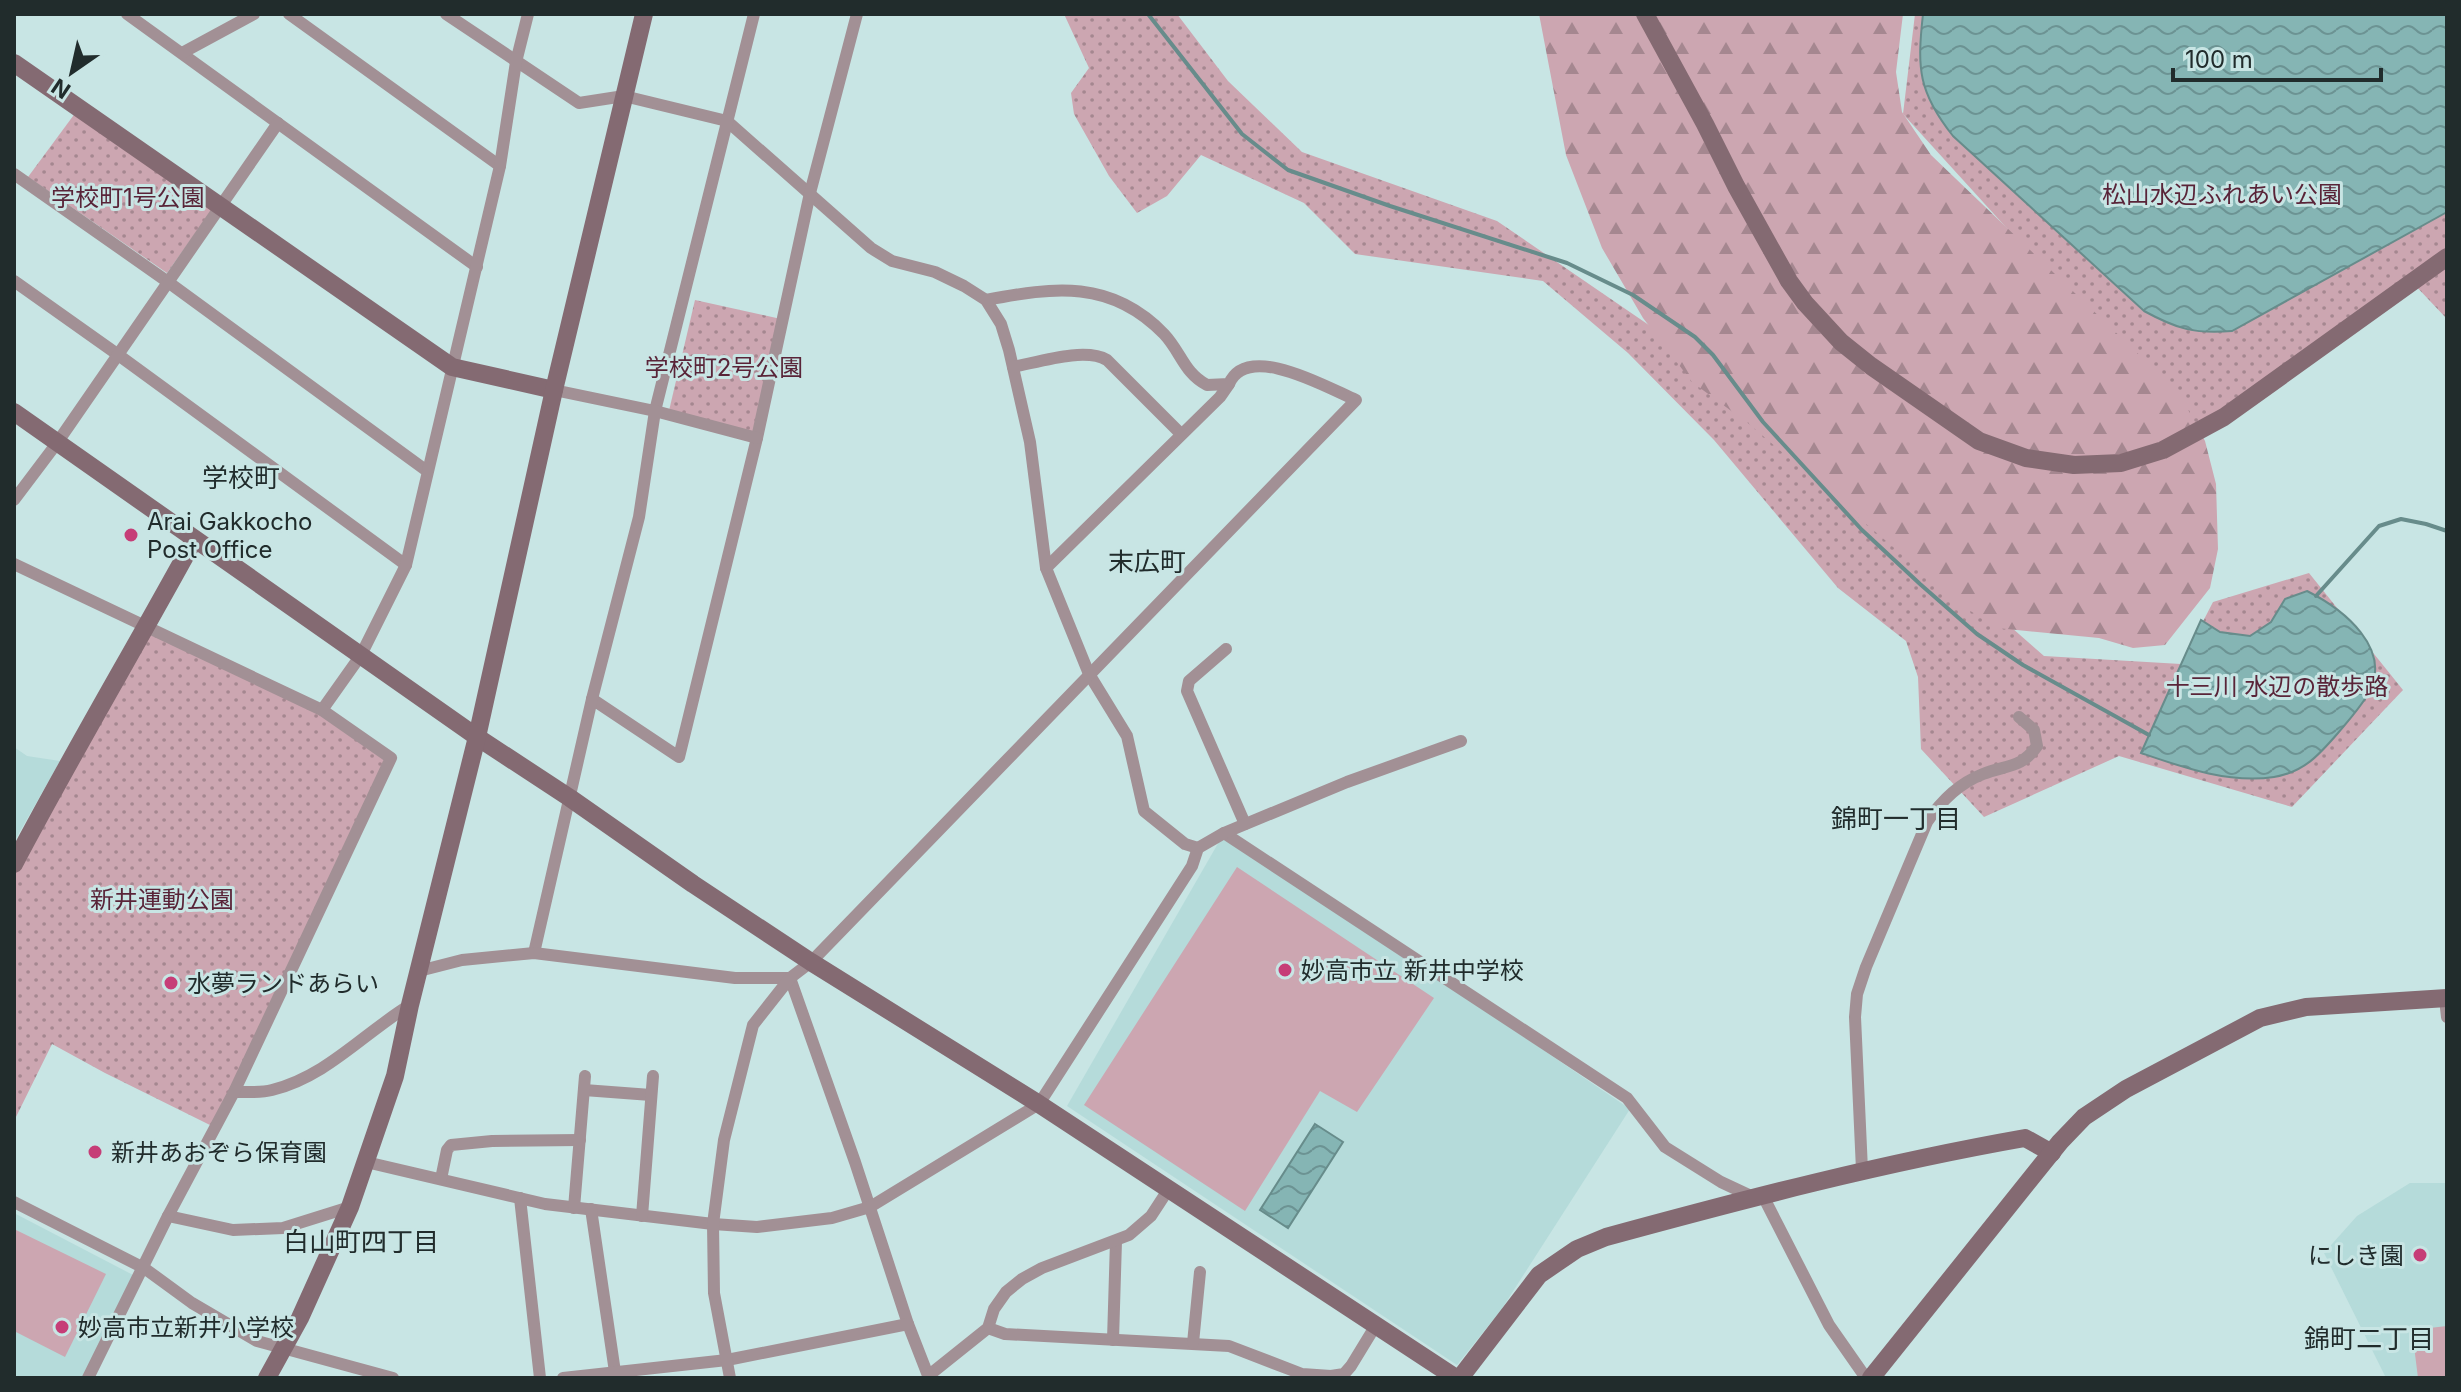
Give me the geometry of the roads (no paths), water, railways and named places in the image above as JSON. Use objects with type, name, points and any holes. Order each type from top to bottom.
[{"type":"street","points":[[127,14],[477,267]]},
{"type":"street","points":[[182,53],[254,14]]},
{"type":"street","points":[[289,14],[500,166]]},
{"type":"street","points":[[446,14],[579,103],[624,96],[727,121],[882,255],[892,261],[935,272],[986,300],[1001,324],[1030,442],[1046,568],[1089,674],[1127,736],[1144,811],[1185,844],[1198,848]]},
{"type":"street","points":[[322,710],[361,655],[406,565],[500,166],[516,62],[528,14]]},
{"type":"street","points":[[267,1378],[300,1318],[350,1207],[395,1076],[477,737],[554,390],[644,14]]},
{"type":"street","points":[[534,953],[592,699],[639,517],[655,411],[754,14]]},
{"type":"street","points":[[592,699],[679,757],[757,438],[810,193],[857,14]]},
{"type":"street","points":[[1645,14],[1736,186],[1789,281],[1805,303],[1841,342],[1884,375],[1979,441],[2026,458],[2074,465],[2121,463],[2163,450],[2224,417],[2447,257]]},
{"type":"street","points":[[14,63],[452,367],[655,411],[757,438]]},
{"type":"street","points":[[14,500],[57,443],[278,123]]},
{"type":"street","points":[[14,174],[427,471]]},
{"type":"street","points":[[14,281],[406,565]]},
{"type":"street","points":[[986,300],[1034,291],[1089,291],[1110,297],[1137,311],[1164,335],[1198,380],[1207,385],[1229,384]]},
{"type":"street","points":[[1013,367],[1098,354],[1181,434]]},
{"type":"street","points":[[730,1378],[714,1293],[713,1224],[724,1140],[753,1025],[790,978],[811,962],[1356,400],[1282,368],[1248,367],[1233,375],[1220,397],[1046,568]]},
{"type":"street","points":[[14,412],[477,737],[693,884],[811,962],[1039,1104],[1458,1378],[1539,1275],[1577,1249],[1606,1237],[1862,1170],[2025,1138],[2052,1153]]},
{"type":"street","points":[[14,864],[194,540]]},
{"type":"street","points":[[14,564],[322,710],[391,758],[234,1092],[168,1216],[88,1378]]},
{"type":"street","points":[[1226,649],[1189,681],[1187,691],[1245,824]]},
{"type":"street","points":[[1862,1170],[1855,1017],[1857,994],[1866,967],[1927,822],[1940,802],[1982,774],[2028,759],[2037,746],[2034,730],[2019,717]]},
{"type":"street","points":[[366,1162],[574,1208],[713,1224],[757,1227],[832,1218],[870,1207],[1039,1104],[1192,866],[1198,848],[1224,833],[1347,782],[1461,741]]},
{"type":"street","points":[[1224,833],[1627,1098],[1665,1147],[1721,1182],[1758,1197],[1829,1325],[1869,1378],[2084,1117],[2126,1089],[2260,1018],[2306,1007],[2446,1005]]},
{"type":"street","points":[[419,971],[462,960],[534,953],[735,978],[790,978]]},
{"type":"street","points":[[790,978],[928,1377],[988,1328],[994,1309],[1006,1292],[1022,1279],[1042,1268],[1129,1235],[1151,1216],[1168,1190]]},
{"type":"street","points":[[234,1092],[271,1090],[317,1071],[410,1005]]},
{"type":"street","points":[[574,1208],[585,1076]]},
{"type":"street","points":[[642,1216],[653,1076]]},
{"type":"street","points":[[584,1090],[651,1095]]},
{"type":"street","points":[[441,1179],[447,1150],[451,1145],[492,1141],[580,1140]]},
{"type":"street","points":[[520,1198],[540,1378]]},
{"type":"street","points":[[14,1202],[144,1268],[205,1311],[257,1341],[393,1378]]},
{"type":"street","points":[[168,1216],[233,1230],[283,1228],[350,1207]]},
{"type":"street","points":[[591,1209],[615,1372]]},
{"type":"street","points":[[1113,1340],[1116,1241]]},
{"type":"street","points":[[1193,1343],[1200,1272]]},
{"type":"street","points":[[563,1378],[727,1360],[908,1324]]},
{"type":"street","points":[[988,1328],[1005,1334],[1229,1346],[1302,1374],[1331,1376],[1344,1374],[1376,1325]]},
{"type":"water","name":"松山水辺ふれあい公園","points":[[1923,14],[2447,14],[2447,212],[2232,331],[2207,332],[2176,326],[2144,311],[1953,136],[1933,106],[1923,79],[1920,50]]},
{"type":"water","points":[[2307,591],[2335,608],[2361,632],[2370,646],[2374,661],[2374,677],[2368,694],[2317,755],[2285,775],[2257,779],[2206,773],[2141,753],[2201,620],[2220,632],[2250,636],[2271,622],[2285,599]]},
{"type":"water","points":[[1315,1124],[1343,1142],[1288,1228],[1260,1210]]},
{"type":"waterway","points":[[1148,14],[1242,134],[1288,170],[1567,263],[1633,295],[1695,337],[1713,355],[1763,422],[1862,530],[1977,634],[2023,665],[2149,735]]},
{"type":"waterway","points":[[2316,596],[2379,526],[2401,519],[2447,531]]},
{"type":"place","name":"Arai Gakkocho Post Office","points":[[131,535]]},
{"type":"place","name":"妙高市立 新井中学校","points":[[1285,970]]},
{"type":"place","name":"水夢ランドあらい","points":[[171,983]]},
{"type":"place","name":"新井あおぞら保育園","points":[[95,1152]]},
{"type":"place","name":"にしき園","points":[[2420,1255]]},
{"type":"place","name":"妙高市立新井小学校","points":[[62,1327]]},
{"type":"district","name":"学校町","points":[[241,477]]},
{"type":"district","name":"末広町","points":[[1147,561]]},
{"type":"district","name":"錦町一丁目","points":[[1896,818]]},
{"type":"district","name":"白山町四丁目","points":[[361,1241]]},
{"type":"district","name":"錦町二丁目","points":[[2369,1338]]},
{"type":"park label","name":"学校町1号公園","points":[[128,197]]},
{"type":"park label","name":"学校町2号公園","points":[[724,367]]},
{"type":"park label","name":"十三川 水辺の散歩路","points":[[2277,686]]},
{"type":"park label","name":"新井運動公園","points":[[162,899]]}]
